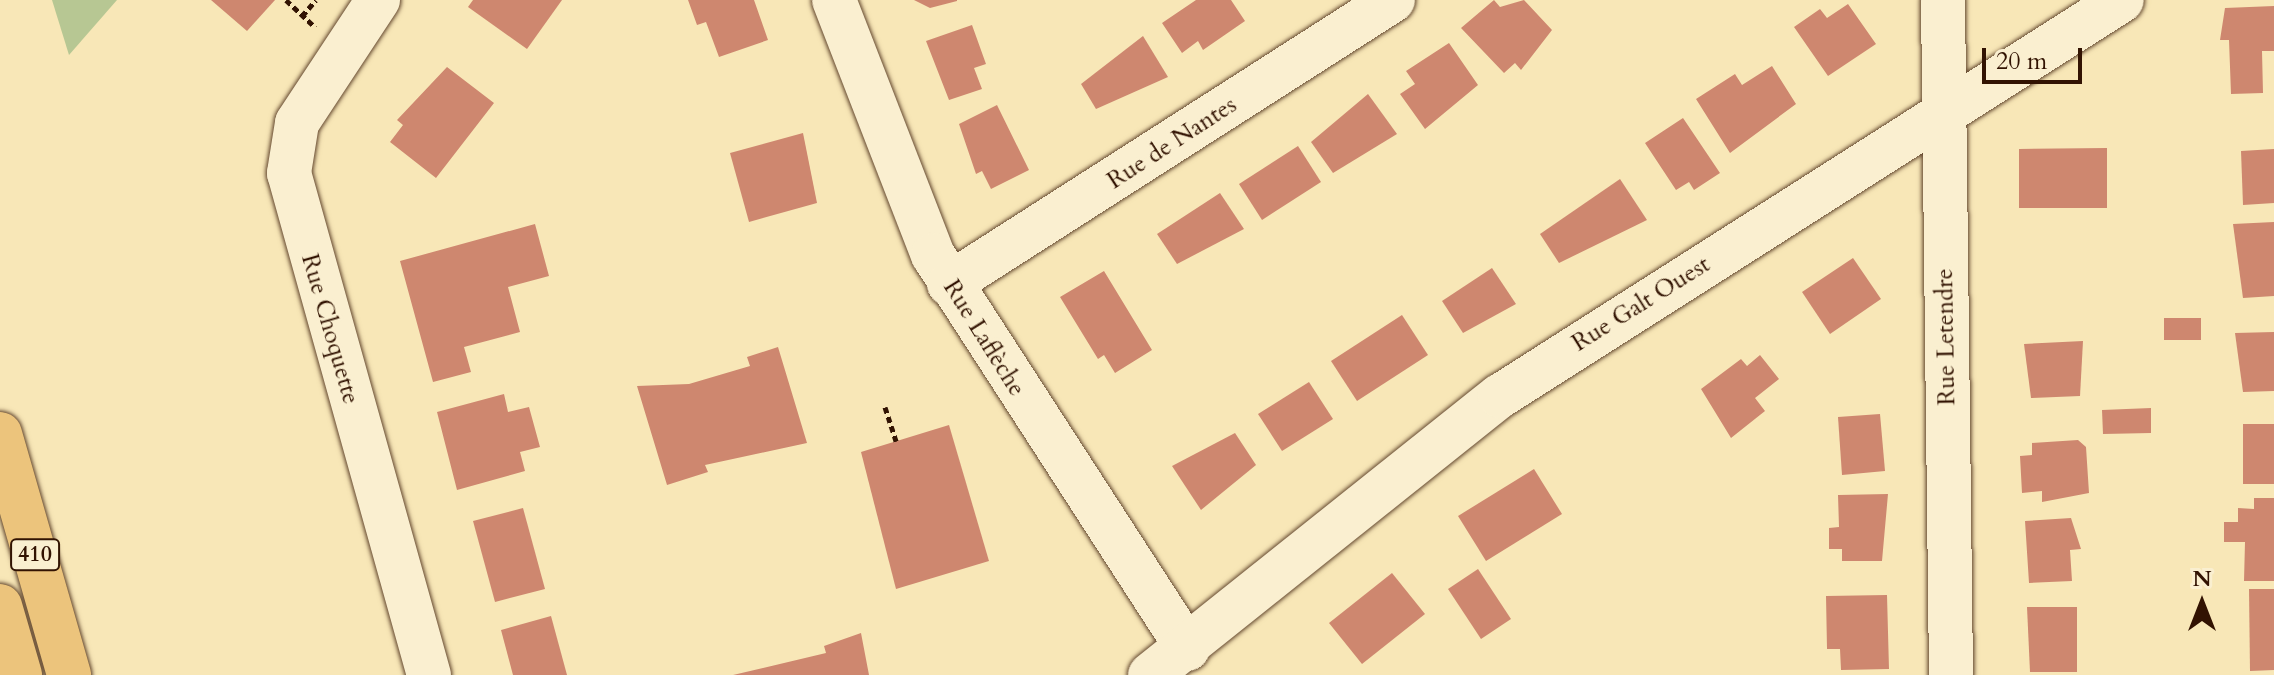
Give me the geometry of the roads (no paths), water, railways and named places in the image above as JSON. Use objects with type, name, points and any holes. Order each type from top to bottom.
[{"type":"highway","name":"410","points":[[0,434],[69,675]]},
{"type":"highway","name":"410","points":[[0,606],[20,675]]},
{"type":"street","name":"Rue Choquette","points":[[378,0],[297,123],[289,173],[429,675]]},
{"type":"street","name":"Rue Laflèche","points":[[834,0],[902,190],[949,284],[1178,662]]},
{"type":"street","name":"Rue de Nantes","points":[[949,284],[1393,0]]},
{"type":"street","name":"Rue Letendre","points":[[1943,0],[1951,675]]},
{"type":"street","name":"Rue Galt Ouest","points":[[1150,675],[1178,662],[1500,396],[1944,117],[2122,0]]}]
